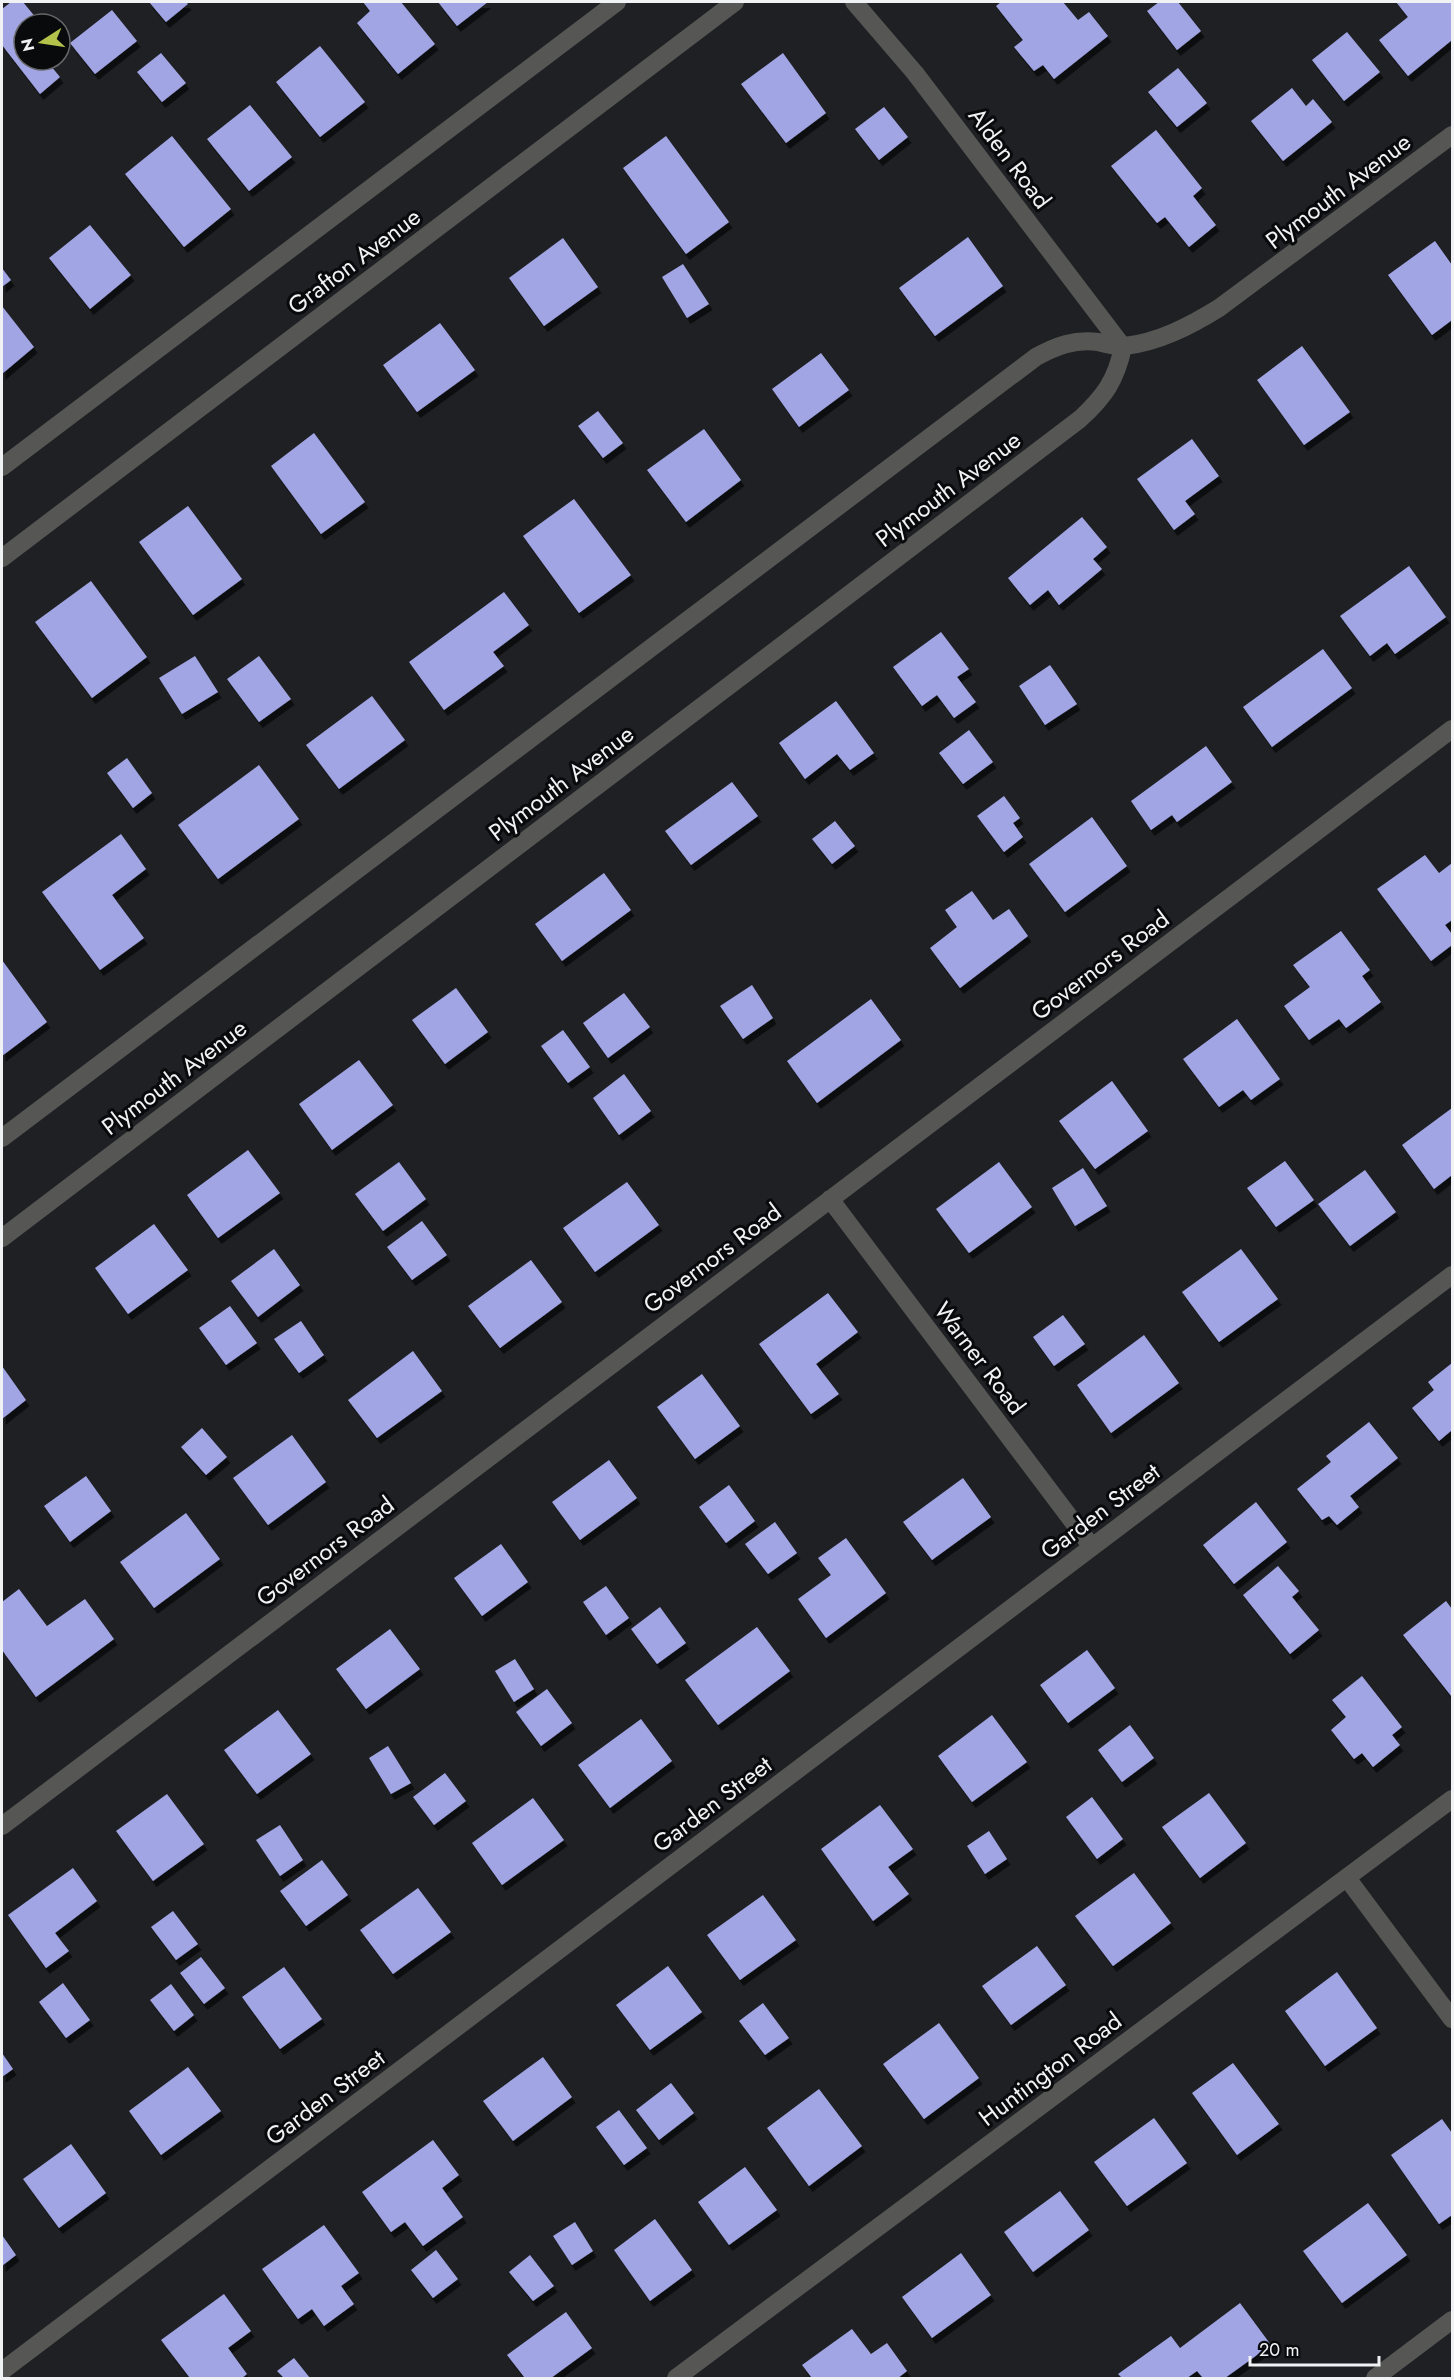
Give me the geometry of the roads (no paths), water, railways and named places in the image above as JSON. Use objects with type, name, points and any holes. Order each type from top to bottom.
[{"type":"street","name":"Grafton Avenue","points":[[2,467],[617,2]]},
{"type":"street","name":"Grafton Avenue","points":[[2,558],[735,2]]},
{"type":"street","name":"Alden Road","points":[[854,2],[915,73],[1123,347]]},
{"type":"street","name":"Plymouth Avenue","points":[[2,1138],[1036,357],[1076,341],[1123,347],[1173,333],[1219,308],[1452,135]]},
{"type":"street","name":"Plymouth Avenue","points":[[2,1238],[1080,419],[1110,387],[1119,368],[1123,347]]},
{"type":"street","name":"Governors Road","points":[[2,1826],[1452,729]]},
{"type":"street","name":"Warner Road","points":[[830,1199],[1092,1547]]},
{"type":"street","name":"Garden Street","points":[[2,2371],[1452,1275]]},
{"type":"street","name":"Huntington Road","points":[[676,2379],[1452,1799]]},
{"type":"street","points":[[1347,1878],[1452,2019]]},
{"type":"street","points":[[1375,2379],[1452,2320]]}]
